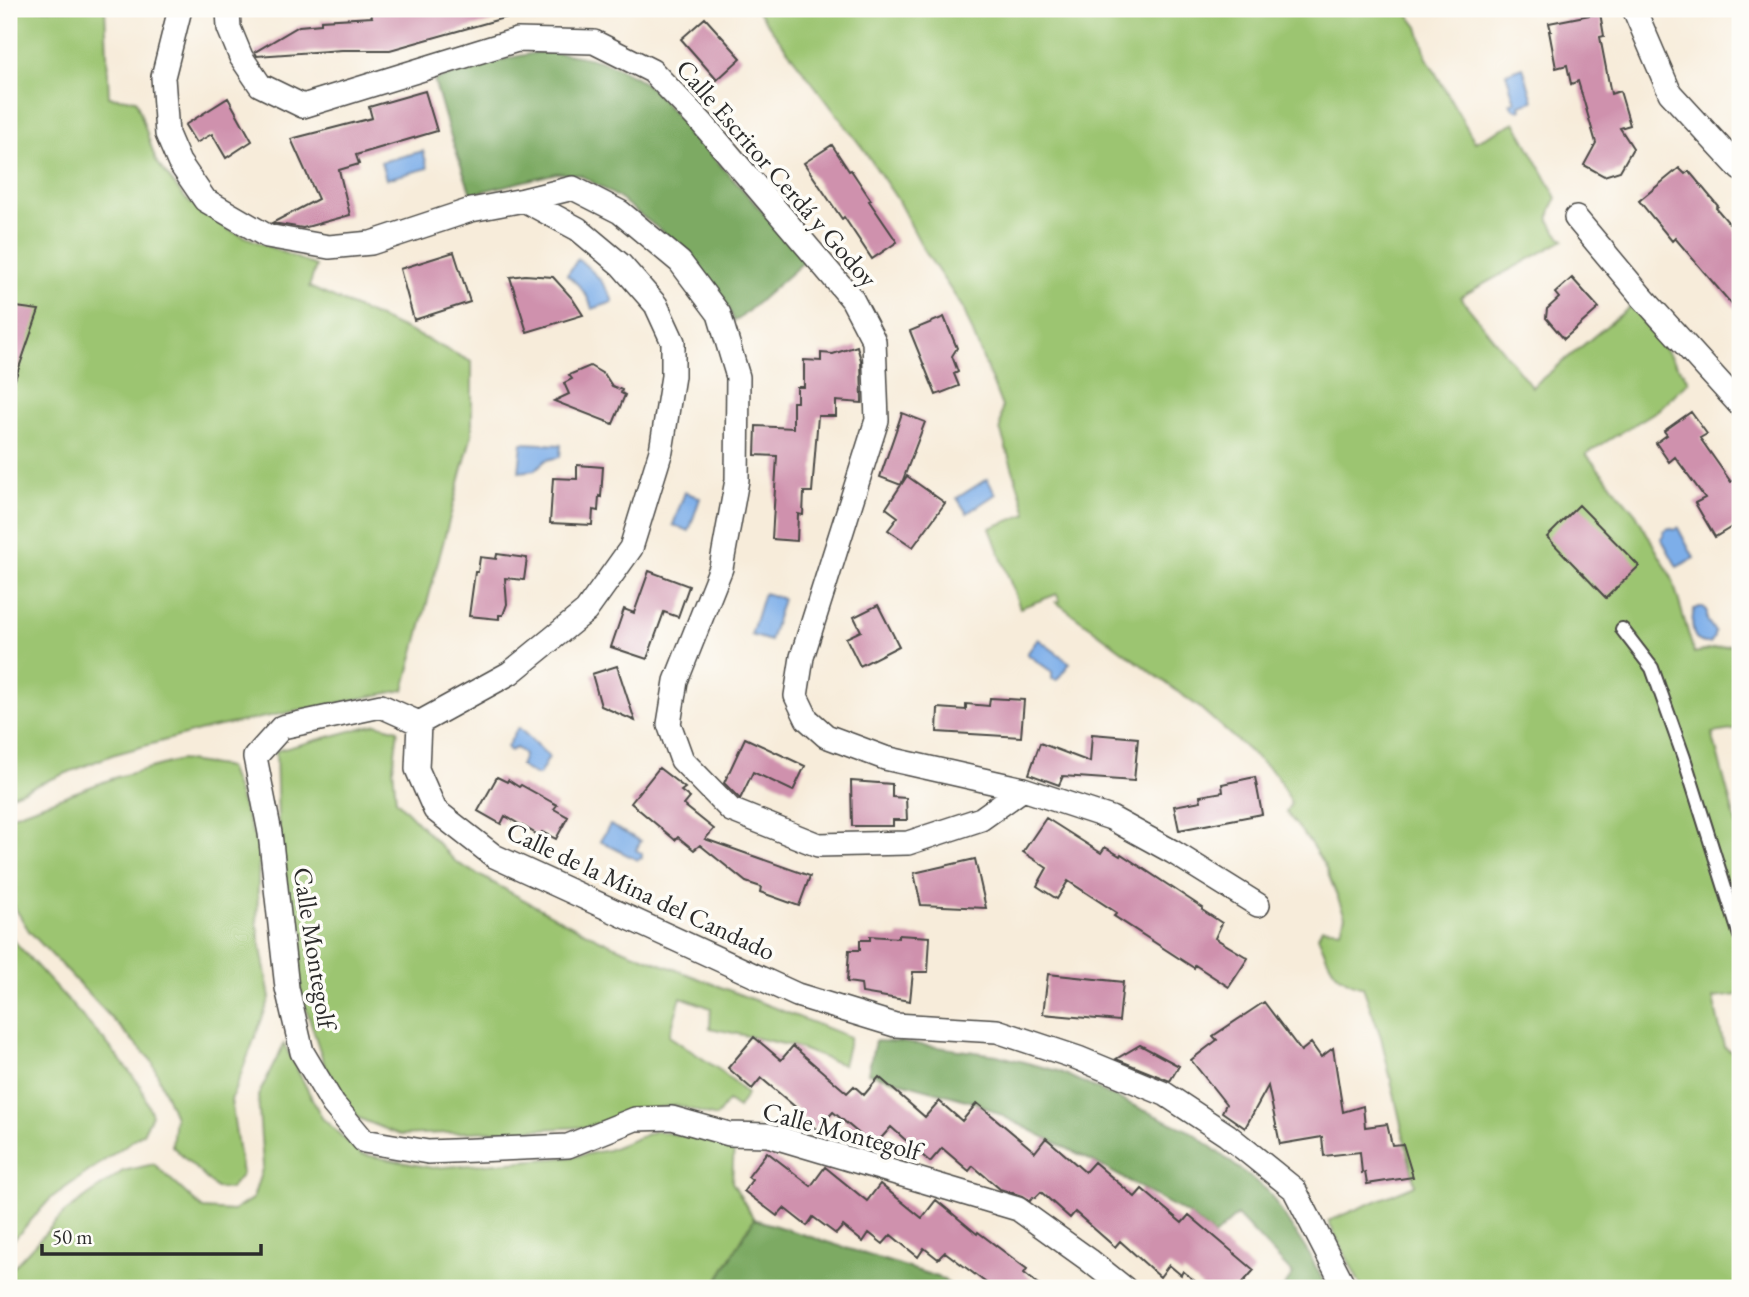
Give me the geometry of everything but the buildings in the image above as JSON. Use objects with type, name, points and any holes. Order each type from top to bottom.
[{"type":"street","points":[[180,9],[163,77],[167,134],[179,162],[205,200],[267,236],[328,247],[371,243],[471,210],[573,188],[620,212],[680,262],[719,314],[738,377],[737,480],[721,568],[676,681],[669,724],[682,760],[730,810],[818,845],[908,843],[981,819],[1023,789]]},
{"type":"street","name":"Calle Escritor Cerdá y Godoy","points":[[228,9],[229,28],[240,57],[260,85],[303,106],[517,40],[594,42],[652,71],[702,123],[852,299],[874,341],[877,420],[802,657],[796,696],[807,719],[826,736],[886,758],[1023,789],[1111,818],[1173,852],[1258,905]]},
{"type":"street","points":[[1634,9],[1670,93],[1740,169]]},
{"type":"street","points":[[419,723],[510,673],[586,611],[631,548],[661,451],[673,376],[673,342],[656,305],[621,265],[578,229],[524,200]]},
{"type":"street","points":[[1576,218],[1642,297],[1740,405]]},
{"type":"street","name":"Calle Montegolf","points":[[419,723],[381,706],[282,726],[255,757],[270,833],[287,988],[302,1052],[333,1104],[364,1141],[428,1153],[568,1146],[635,1119],[672,1118],[729,1134],[768,1135],[1018,1209],[1124,1288]]},
{"type":"street","name":"Calle de la Mina del Candado","points":[[419,723],[417,769],[435,810],[494,856],[797,995],[895,1025],[997,1031],[1078,1058],[1165,1094],[1227,1135],[1294,1189],[1345,1288]]},
{"type":"street","points":[[1089,1260],[1092,1288]]},
{"type":"lane","points":[[1622,629],[1652,668],[1684,758],[1740,936]]},
{"type":"green space","points":[[9,9],[105,9],[109,97],[136,100],[156,161],[186,199],[229,230],[316,266],[309,287],[472,362],[472,434],[404,690],[210,728],[112,755],[9,796]]},
{"type":"green space","points":[[756,9],[1404,9],[1418,27],[1427,58],[1475,142],[1515,122],[1557,198],[1550,220],[1554,230],[1564,240],[1460,297],[1532,387],[1631,306],[1689,381],[1658,410],[1586,454],[1636,514],[1672,578],[1694,653],[1740,643],[1740,729],[1712,733],[1740,839],[1740,993],[1713,998],[1724,1047],[1740,1057],[1740,1288],[1362,1288],[1328,1221],[1415,1185],[1381,1037],[1363,987],[1344,979],[1333,969],[1318,936],[1322,928],[1341,930],[1345,916],[1325,866],[1286,812],[1291,803],[1277,776],[1200,708],[1056,602],[1060,601],[1057,594],[1020,608],[990,528],[1027,514],[1000,429],[1002,407],[963,308],[924,250],[897,199],[864,150]]},
{"type":"green space","points":[[539,52],[598,60],[636,77],[648,86],[806,260],[734,321],[724,298],[688,252],[619,198],[580,175],[557,173],[471,194],[434,80]]},
{"type":"green space","points":[[376,724],[398,730],[393,768],[396,800],[457,863],[612,945],[850,1037],[843,1065],[793,1046],[710,1028],[711,1008],[681,997],[669,1036],[721,1071],[747,1094],[738,1108],[728,1101],[716,1117],[676,1105],[636,1111],[586,1127],[400,1135],[358,1118],[325,1066],[301,993],[278,821],[276,751]]},
{"type":"green space","points":[[180,760],[228,767],[259,850],[257,926],[270,998],[231,1100],[242,1174],[230,1189],[216,1188],[172,1146],[175,1117],[152,1061],[29,931],[9,898],[10,816],[117,777]]},
{"type":"green space","points":[[9,932],[140,1085],[152,1115],[143,1133],[51,1198],[9,1245]]},
{"type":"green space","points":[[875,1041],[997,1055],[1058,1071],[1192,1132],[1268,1191],[1309,1254],[1327,1288],[1283,1288],[1293,1274],[1237,1215],[1214,1236],[1189,1215],[1094,1162],[977,1103],[868,1073]]},
{"type":"green space","points":[[284,1044],[322,1118],[361,1154],[432,1168],[572,1157],[608,1150],[655,1131],[734,1144],[732,1182],[754,1219],[713,1288],[9,1288],[9,1272],[64,1213],[123,1171],[154,1164],[203,1209],[233,1211],[253,1198],[263,1166],[258,1096]]},
{"type":"green space","points":[[754,1219],[944,1279],[953,1288],[713,1288]]},
{"type":"water","points":[[1523,67],[1533,101],[1520,105],[1521,109],[1517,110],[1510,103],[1515,102],[1506,73]]},
{"type":"water","points":[[423,151],[428,168],[386,179],[381,162]]},
{"type":"water","points":[[578,259],[598,278],[613,302],[592,309],[582,290],[567,275]]},
{"type":"water","points":[[522,443],[561,445],[560,457],[546,460],[535,470],[519,472]]},
{"type":"water","points":[[987,479],[996,494],[967,513],[957,498]]},
{"type":"water","points":[[685,492],[700,498],[689,531],[673,525]]},
{"type":"water","points":[[1669,528],[1678,528],[1694,558],[1677,567],[1661,538]]},
{"type":"water","points":[[764,593],[783,599],[770,641],[751,635]]},
{"type":"water","points":[[1699,607],[1707,610],[1707,620],[1715,632],[1710,643],[1703,643],[1693,632],[1694,609]]},
{"type":"water","points":[[1038,639],[1070,663],[1057,680],[1052,679],[1052,672],[1027,654]]},
{"type":"water","points":[[519,728],[549,757],[539,775],[520,766],[523,753],[516,748],[510,751],[507,747]]},
{"type":"water","points":[[610,825],[641,841],[636,850],[642,854],[642,858],[637,860],[600,841]]}]
